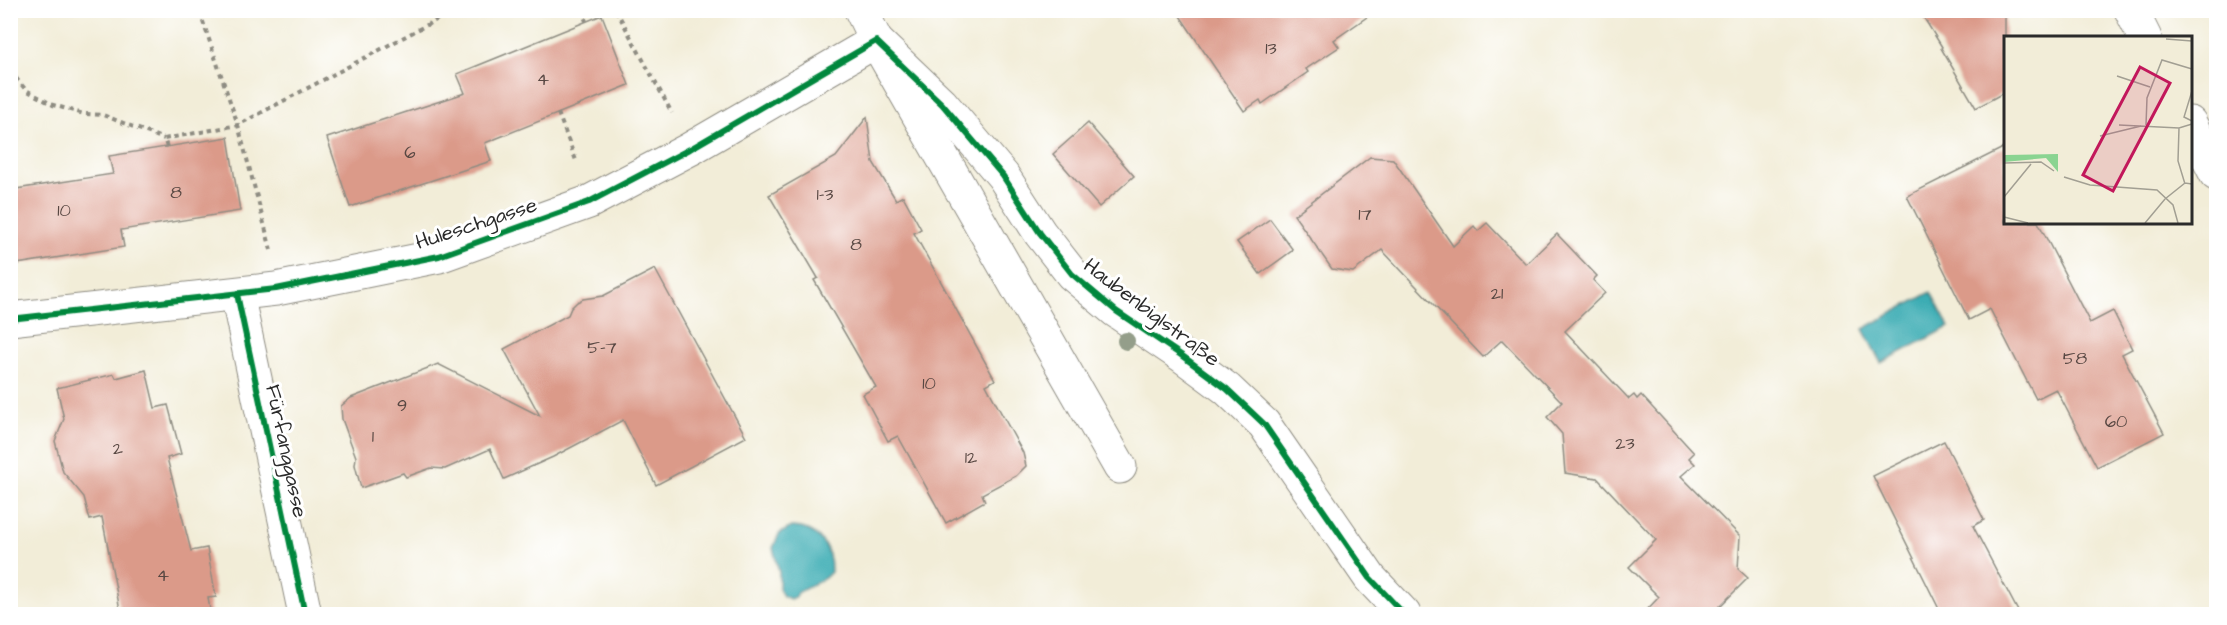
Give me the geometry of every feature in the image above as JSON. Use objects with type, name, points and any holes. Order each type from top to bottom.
[{"type":"street","name":"Haubenbiglstraße","points":[[861,10],[876,41],[1120,467]]},
{"type":"street","points":[[2131,10],[2144,36]]},
{"type":"street","name":"Huleschgasse","points":[[10,319],[276,289],[439,256],[589,202],[690,149],[876,41]]},
{"type":"street","name":"Haubenbiglstraße","points":[[876,41],[942,104],[995,167],[1040,233],[1072,274],[1116,311],[1227,389],[1264,424],[1370,578],[1404,615]]},
{"type":"street","points":[[2191,125],[2217,174]]},
{"type":"street","name":"Fürfanggasse","points":[[237,294],[305,615]]},
{"type":"path","points":[[199,10],[238,125],[272,252],[276,289]]},
{"type":"path","points":[[10,71],[26,90],[53,105],[84,114],[103,115],[164,139],[238,125],[455,10]]},
{"type":"path","points":[[581,10],[586,21]]},
{"type":"path","points":[[616,10],[690,149]]},
{"type":"path","points":[[558,113],[589,202]]},
{"type":"path","points":[[164,139],[167,147]]},
{"type":"water","points":[[1931,292],[1949,327],[1881,363],[1863,329]]},
{"type":"water","points":[[791,527],[808,530],[821,540],[829,554],[831,572],[790,599],[783,596],[779,589],[779,572],[773,548],[779,534]]},
{"type":"building","points":[[1176,10],[1377,10],[1334,40],[1339,47],[1306,69],[1308,72],[1262,104],[1260,100],[1244,111]]},
{"type":"building","points":[[1919,10],[2005,10],[2004,93],[1976,108]]},
{"type":"building","points":[[602,15],[629,85],[485,143],[491,161],[350,207],[327,138],[465,93],[457,74]]},
{"type":"building","points":[[867,117],[873,162],[896,200],[903,196],[921,229],[914,233],[995,380],[986,385],[1023,453],[1026,466],[1016,476],[982,494],[985,501],[946,523],[898,436],[888,441],[863,394],[876,387],[814,280],[818,278],[769,195],[836,157]]},
{"type":"building","points":[[1088,123],[1134,176],[1099,207],[1053,154]]},
{"type":"building","points":[[228,137],[240,211],[121,230],[124,247],[10,265],[10,190],[113,174],[109,156]]},
{"type":"building","points":[[2004,148],[2004,224],[2039,224],[2090,323],[2113,311],[2132,349],[2122,354],[2164,433],[2097,467],[2056,389],[2036,399],[1990,309],[1969,320],[1907,196]]},
{"type":"building","points":[[1370,157],[1393,159],[1453,246],[1474,226],[1478,231],[1487,223],[1526,264],[1557,234],[1597,276],[1593,280],[1605,293],[1565,331],[1629,399],[1634,395],[1637,399],[1641,395],[1694,453],[1689,458],[1695,464],[1681,476],[1740,536],[1738,569],[1748,578],[1711,615],[1642,615],[1659,597],[1629,567],[1656,540],[1597,478],[1565,473],[1562,434],[1547,417],[1562,402],[1502,340],[1483,357],[1382,250],[1353,272],[1332,269],[1294,215]]},
{"type":"building","points":[[1270,219],[1293,250],[1260,274],[1237,242]]},
{"type":"building","points":[[655,269],[746,437],[656,485],[623,420],[553,457],[504,479],[490,449],[445,469],[431,468],[406,477],[403,473],[361,488],[355,465],[356,457],[342,419],[341,406],[351,398],[438,364],[540,416],[504,349],[568,315],[577,302],[603,296]]},
{"type":"building","points":[[146,370],[155,408],[168,405],[181,454],[167,458],[191,551],[207,548],[216,597],[208,598],[211,615],[121,615],[102,517],[90,520],[84,497],[63,472],[55,441],[64,419],[57,388],[114,374],[116,378]]},
{"type":"building","points":[[1944,441],[1984,520],[1973,526],[2020,615],[1942,615],[1873,476]]},
{"type":"cycle path","points":[[10,319],[276,289],[439,256],[589,202],[690,149],[876,41],[942,104],[1003,176],[1040,233],[1072,274],[1116,311],[1227,389],[1264,424],[1370,578],[1404,614]]},
{"type":"cycle path","points":[[237,294],[305,614]]}]
